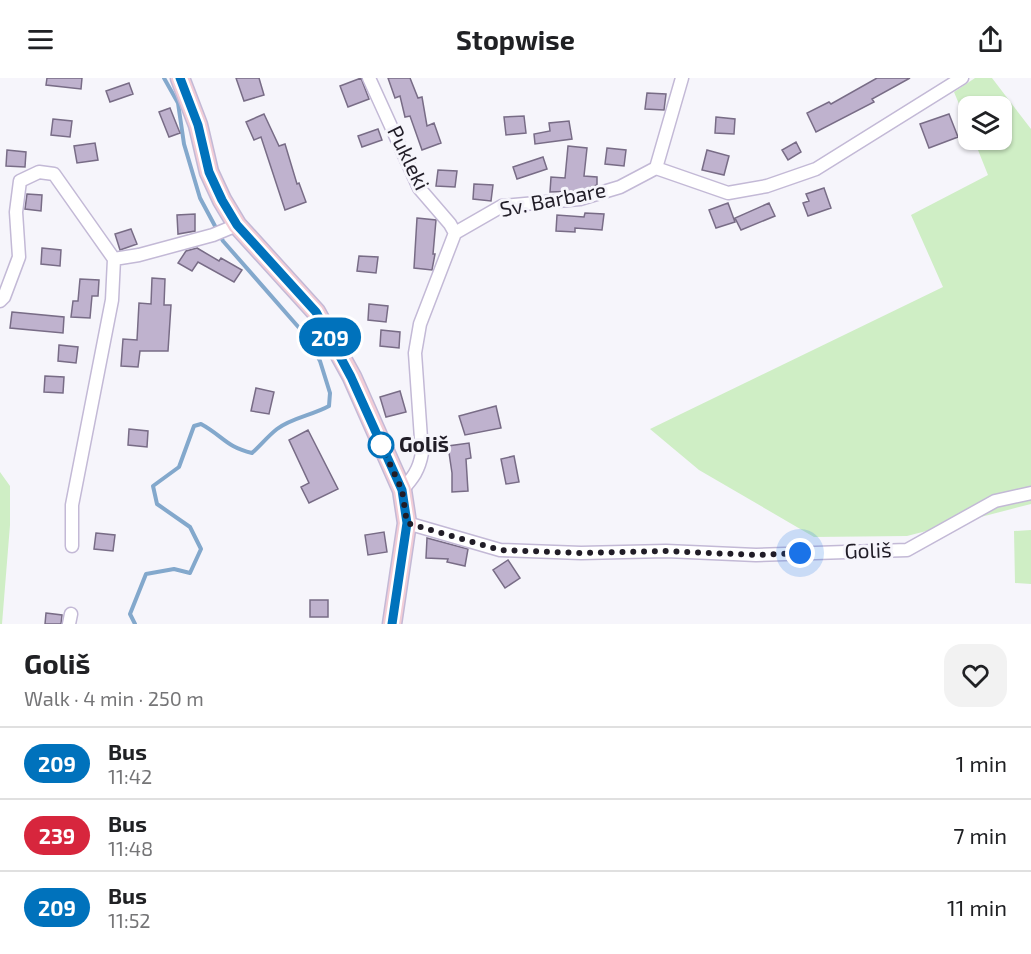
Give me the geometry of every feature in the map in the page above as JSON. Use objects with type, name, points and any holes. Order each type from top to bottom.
[{"type":"street","points":[[180,78],[198,125],[209,172],[231,227],[316,312],[351,377],[402,490],[407,523],[392,624]]},
{"type":"street","name":"Pukleki","points":[[369,78],[418,188],[450,224],[455,233]]},
{"type":"street","points":[[682,78],[656,168],[728,193],[767,186],[816,168],[962,78]]},
{"type":"street","name":"Sv. Barbare","points":[[455,233],[502,206],[579,199],[620,187],[656,168]]},
{"type":"street","points":[[0,301],[4,297],[19,257],[16,212],[20,181],[39,172],[54,174],[114,259],[112,300],[72,505],[72,546]]},
{"type":"street","points":[[114,259],[139,255],[213,235],[231,227]]},
{"type":"street","points":[[402,490],[415,476],[420,466],[422,453],[415,353],[420,324],[455,233]]},
{"type":"street","name":"Goliš","points":[[407,523],[500,550],[581,553],[666,551],[756,555],[907,550],[995,501],[1031,492]]},
{"type":"green space","points":[[975,78],[992,78],[1006,96],[958,96],[958,102],[954,92]]},
{"type":"green space","points":[[1012,104],[1031,129],[1031,504],[907,536],[814,537],[699,470],[650,429],[943,287],[911,215],[988,175],[978,150],[1012,150]]},
{"type":"green space","points":[[0,472],[10,486],[10,525],[2,624],[0,624]]},
{"type":"green space","points":[[1031,530],[1031,584],[1015,583],[1014,531]]},
{"type":"building","points":[[47,78],[82,78],[81,89],[46,85]]},
{"type":"building","points":[[236,78],[259,78],[264,95],[244,101]]},
{"type":"building","points":[[361,78],[369,99],[348,107],[340,86]]},
{"type":"building","points":[[388,78],[410,78],[418,98],[422,97],[427,126],[434,123],[441,143],[422,150],[410,116],[405,117],[400,96],[395,98]]},
{"type":"building","points":[[877,78],[910,78],[872,99],[874,102],[816,132],[807,113],[829,102],[831,104]]},
{"type":"building","points":[[129,83],[133,94],[110,102],[106,91]]},
{"type":"building","points":[[647,93],[666,94],[664,110],[645,109]]},
{"type":"building","points":[[170,108],[180,133],[169,137],[159,112]]},
{"type":"building","points":[[264,114],[279,146],[285,144],[297,184],[299,183],[306,202],[285,210],[261,137],[254,140],[246,122]]},
{"type":"building","points":[[949,114],[958,137],[929,148],[920,124]]},
{"type":"building","points":[[524,116],[526,133],[506,135],[504,117]]},
{"type":"building","points":[[716,117],[735,119],[734,134],[715,133]]},
{"type":"building","points":[[53,119],[72,121],[70,137],[51,135]]},
{"type":"building","points":[[569,121],[572,139],[535,144],[534,134],[550,131],[549,123]]},
{"type":"building","points":[[378,129],[382,140],[362,147],[358,136]]},
{"type":"building","points":[[796,142],[801,152],[788,160],[782,150]]},
{"type":"building","points":[[95,143],[98,160],[77,163],[74,146]]},
{"type":"building","points":[[568,146],[587,148],[584,176],[597,177],[597,185],[578,191],[550,192],[551,177],[565,178]]},
{"type":"building","points":[[607,148],[626,150],[624,166],[605,164]]},
{"type":"building","points":[[7,150],[26,152],[25,167],[6,166]]},
{"type":"building","points":[[707,150],[729,156],[724,175],[702,170]]},
{"type":"building","points":[[543,157],[547,169],[517,179],[513,167]]},
{"type":"building","points":[[438,170],[457,171],[455,187],[436,186]]},
{"type":"building","points":[[474,184],[493,185],[491,201],[473,199]]},
{"type":"building","points":[[824,188],[831,208],[808,216],[803,203],[809,201],[806,194]]},
{"type":"building","points":[[27,194],[42,195],[41,211],[25,209]]},
{"type":"building","points":[[728,203],[735,222],[716,228],[709,210]]},
{"type":"building","points":[[769,203],[775,216],[741,230],[735,218]]},
{"type":"building","points":[[585,213],[604,214],[602,230],[575,228],[575,232],[556,231],[557,215],[584,217]]},
{"type":"building","points":[[195,214],[195,231],[178,234],[177,215]]},
{"type":"building","points":[[417,218],[436,220],[432,270],[414,268]]},
{"type":"building","points":[[131,229],[137,244],[120,250],[115,234]]},
{"type":"building","points":[[42,248],[61,250],[60,266],[41,264]]},
{"type":"building","points":[[197,248],[219,261],[221,258],[242,270],[234,282],[198,262],[192,271],[178,263],[186,251]]},
{"type":"building","points":[[359,256],[378,257],[376,273],[357,271]]},
{"type":"building","points":[[152,278],[165,279],[164,305],[171,305],[168,351],[140,351],[138,367],[121,366],[123,339],[137,340],[139,303],[151,304]]},
{"type":"building","points":[[80,279],[99,280],[98,296],[92,296],[90,318],[71,317],[73,301],[78,301]]},
{"type":"building","points":[[369,304],[388,306],[386,322],[368,320]]},
{"type":"building","points":[[12,312],[64,317],[63,333],[10,328]]},
{"type":"building","points":[[381,330],[400,332],[399,348],[380,346]]},
{"type":"building","points":[[59,345],[78,347],[76,363],[58,361]]},
{"type":"building","points":[[45,376],[64,377],[63,393],[44,392]]},
{"type":"building","points":[[256,388],[274,392],[269,414],[251,411]]},
{"type":"building","points":[[400,391],[406,412],[386,417],[380,397]]},
{"type":"building","points":[[496,406],[501,428],[465,435],[459,416]]},
{"type":"building","points":[[129,429],[148,431],[147,447],[128,445]]},
{"type":"building","points":[[308,430],[338,489],[309,503],[301,487],[309,483],[289,440]]},
{"type":"building","points":[[469,443],[471,458],[466,459],[468,491],[452,492],[448,446]]},
{"type":"building","points":[[514,456],[519,482],[506,484],[501,459]]},
{"type":"building","points":[[384,532],[387,552],[368,555],[365,535]]},
{"type":"building","points":[[96,533],[115,535],[113,551],[94,549]]},
{"type":"building","points":[[427,538],[468,549],[465,566],[447,562],[448,559],[426,558]]},
{"type":"building","points":[[508,560],[520,578],[505,588],[493,570]]},
{"type":"building","points":[[310,600],[328,600],[328,617],[310,617]]},
{"type":"building","points":[[46,613],[62,615],[61,624],[45,624]]},
{"type":"waterway","points":[[135,624],[130,614],[146,574],[174,569],[190,573],[201,549],[190,527],[157,504],[153,486],[179,467],[194,426],[201,424],[230,444],[252,453],[283,425],[329,406],[330,393],[320,361],[308,338],[223,241],[200,198],[184,144],[178,103],[164,78]]},
{"type":"bus line","name":"209","points":[[180,78],[198,125],[209,172],[222,200],[237,225],[316,312],[351,377],[402,490],[407,523],[392,624]]},
{"type":"place","name":"Goliš","points":[[381,445]]},
{"type":"route","points":[[381,445],[402,490],[407,523],[500,550],[581,553],[666,551],[756,555],[800,553]]}]
